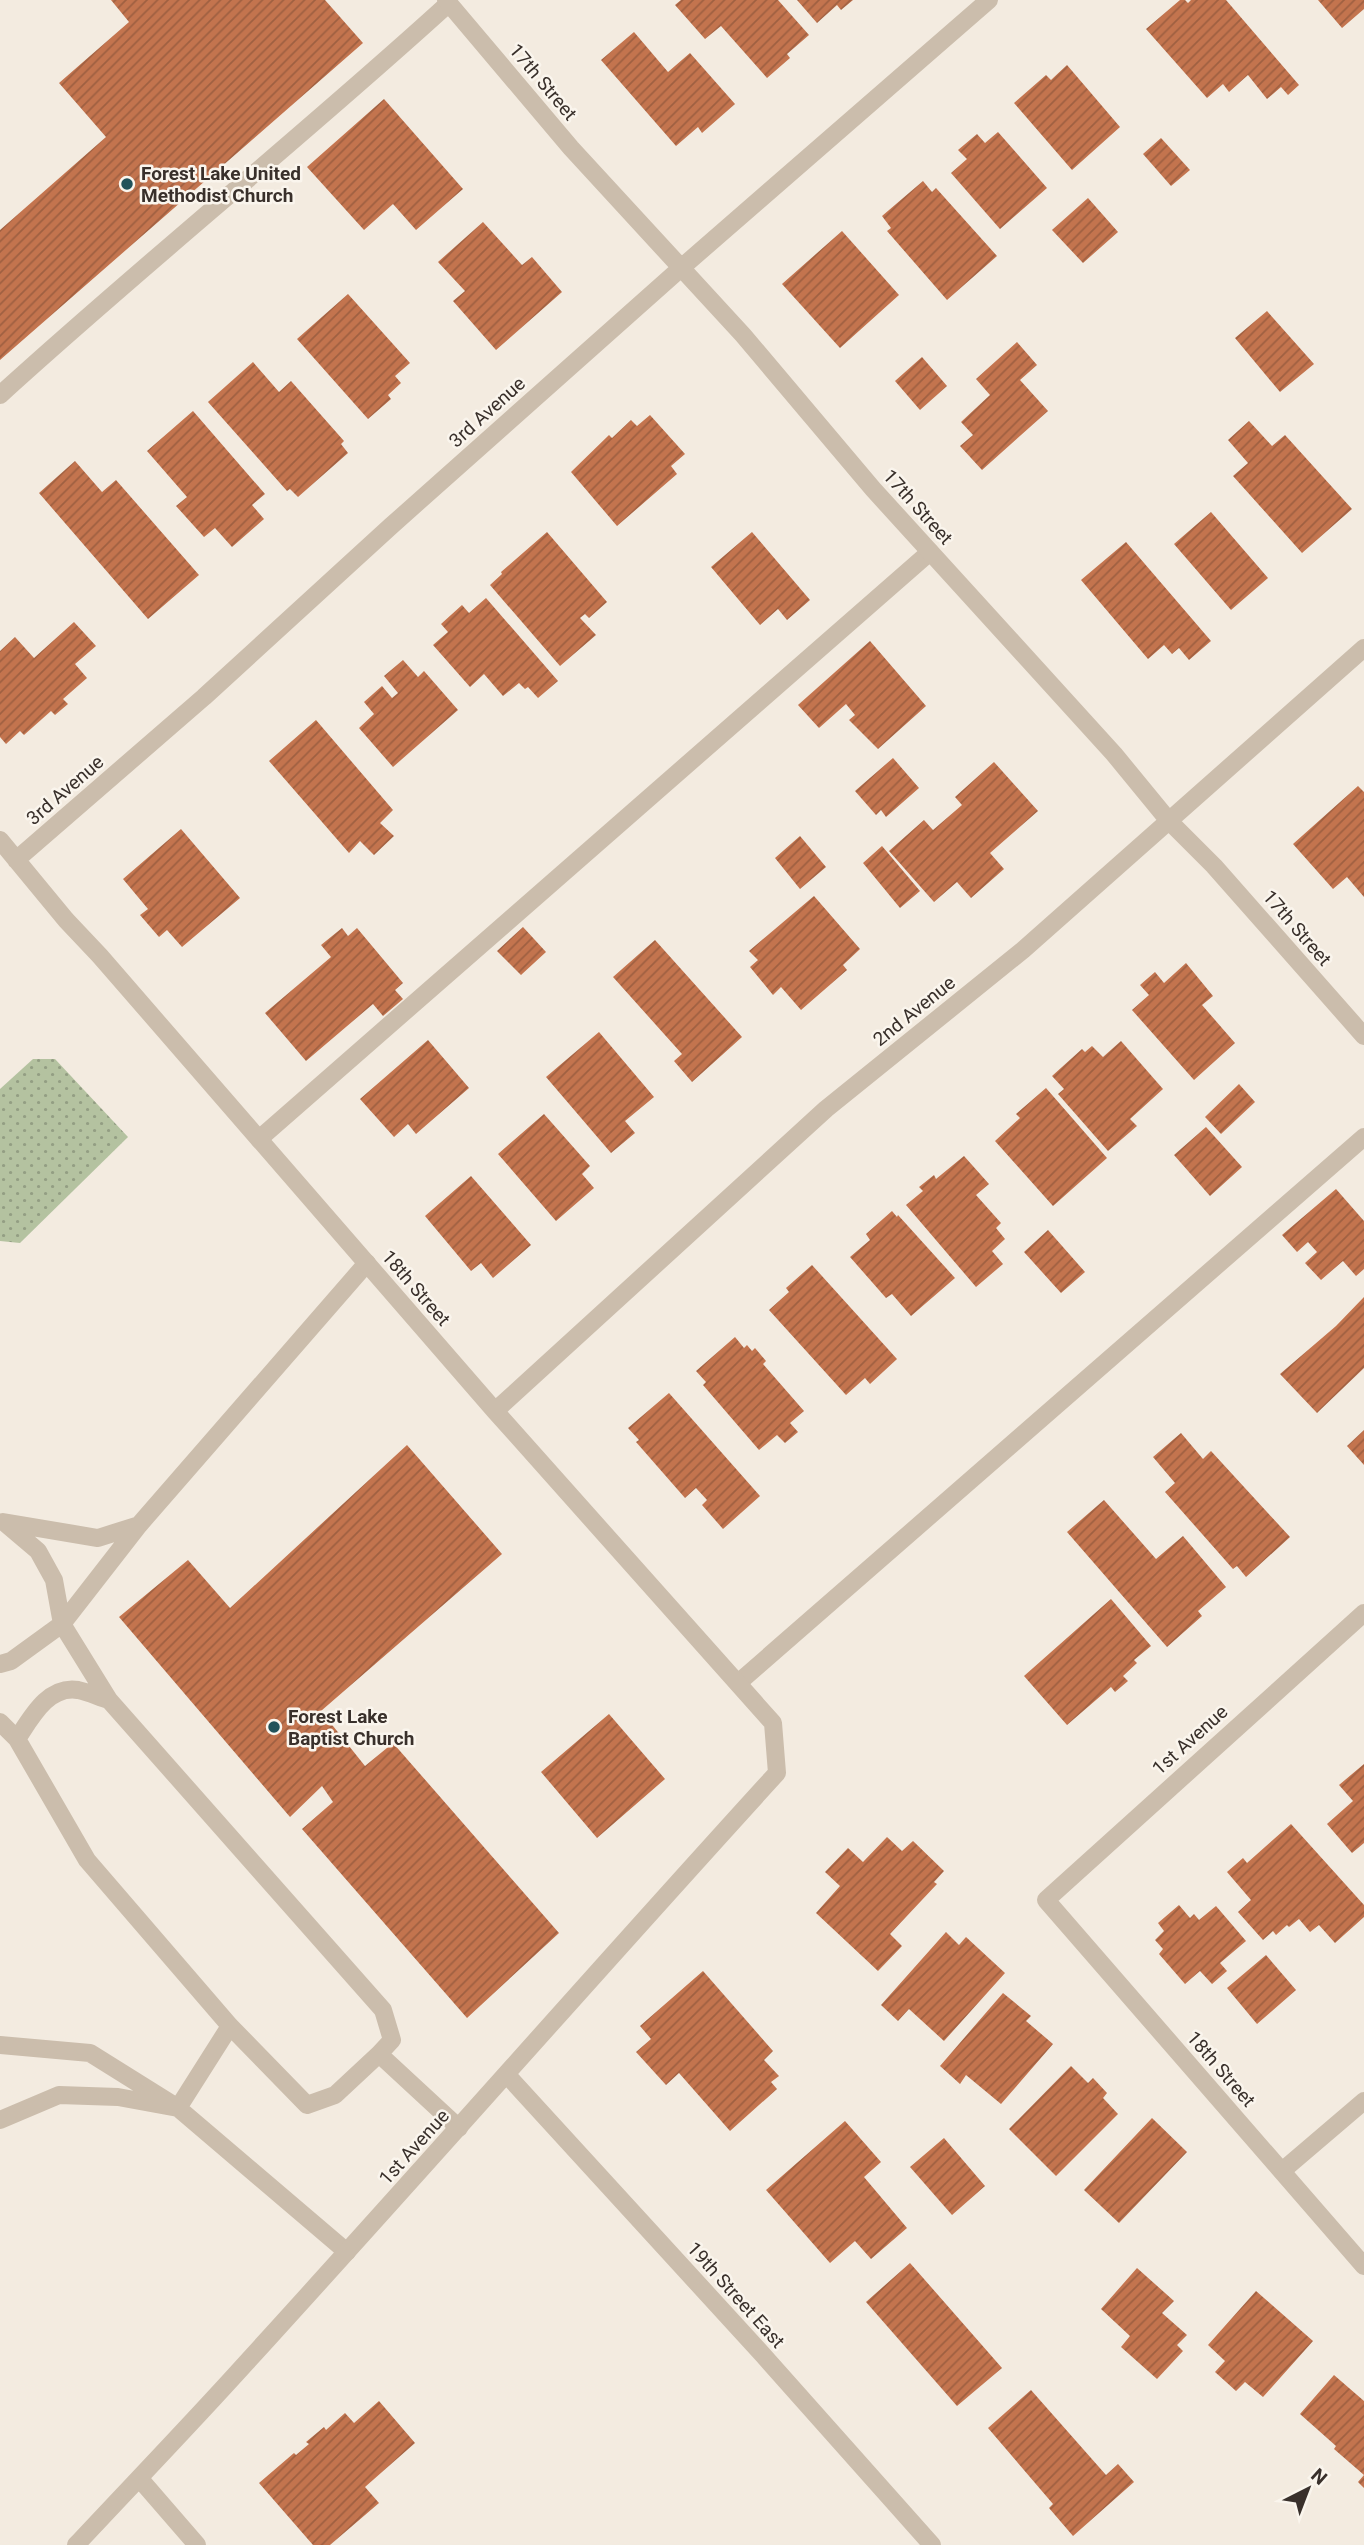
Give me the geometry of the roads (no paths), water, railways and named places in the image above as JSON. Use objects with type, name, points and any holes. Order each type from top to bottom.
[{"type":"street","name":"3rd Avenue","points":[[16,860],[204,697],[681,268],[989,0]]},
{"type":"street","name":"17th Street","points":[[447,2],[571,148],[743,335],[873,489],[1114,754],[1169,821],[1214,866],[1364,1036]]},
{"type":"street","points":[[0,395],[93,311],[364,80],[447,2]]},
{"type":"street","points":[[259,1139],[930,552]]},
{"type":"street","name":"2nd Avenue","points":[[495,1411],[827,1108],[1023,950],[1364,648]]},
{"type":"street","name":"18th Street","points":[[0,840],[495,1411],[773,1723],[778,1773]]},
{"type":"street","points":[[738,1683],[1364,1137]]},
{"type":"street","points":[[0,1664],[11,1661],[62,1624],[139,1525],[367,1264]]},
{"type":"street","points":[[3,1522],[98,1538],[139,1525]]},
{"type":"street","points":[[0,1722],[17,1739],[88,1860],[230,2026],[307,2105],[335,2095],[391,2040],[383,2010],[109,1700],[62,1624],[54,1580],[38,1551],[3,1522]]},
{"type":"street","name":"1st Avenue","points":[[1046,1900],[1364,1613]]},
{"type":"street","points":[[17,1739],[51,1694],[75,1689],[109,1700]]},
{"type":"street","name":"1st Avenue","points":[[76,2545],[347,2252],[603,1964],[778,1773]]},
{"type":"street","name":"18th Street","points":[[1046,1900],[1364,2266]]},
{"type":"street","points":[[178,2108],[230,2026]]},
{"type":"street","points":[[0,2045],[90,2053],[178,2108],[347,2252]]},
{"type":"street","points":[[379,2054],[459,2128]]},
{"type":"street","name":"19th Street East","points":[[507,2075],[932,2545]]},
{"type":"street","points":[[0,2120],[59,2095],[118,2097],[178,2108]]},
{"type":"street","points":[[1282,2171],[1364,2101]]},
{"type":"street","points":[[139,2478],[197,2545]]},
{"type":"place","name":"Forest Lake United Methodist Church","points":[[127,184]]},
{"type":"place","name":"Forest Lake Baptist Church","points":[[274,1727]]}]
